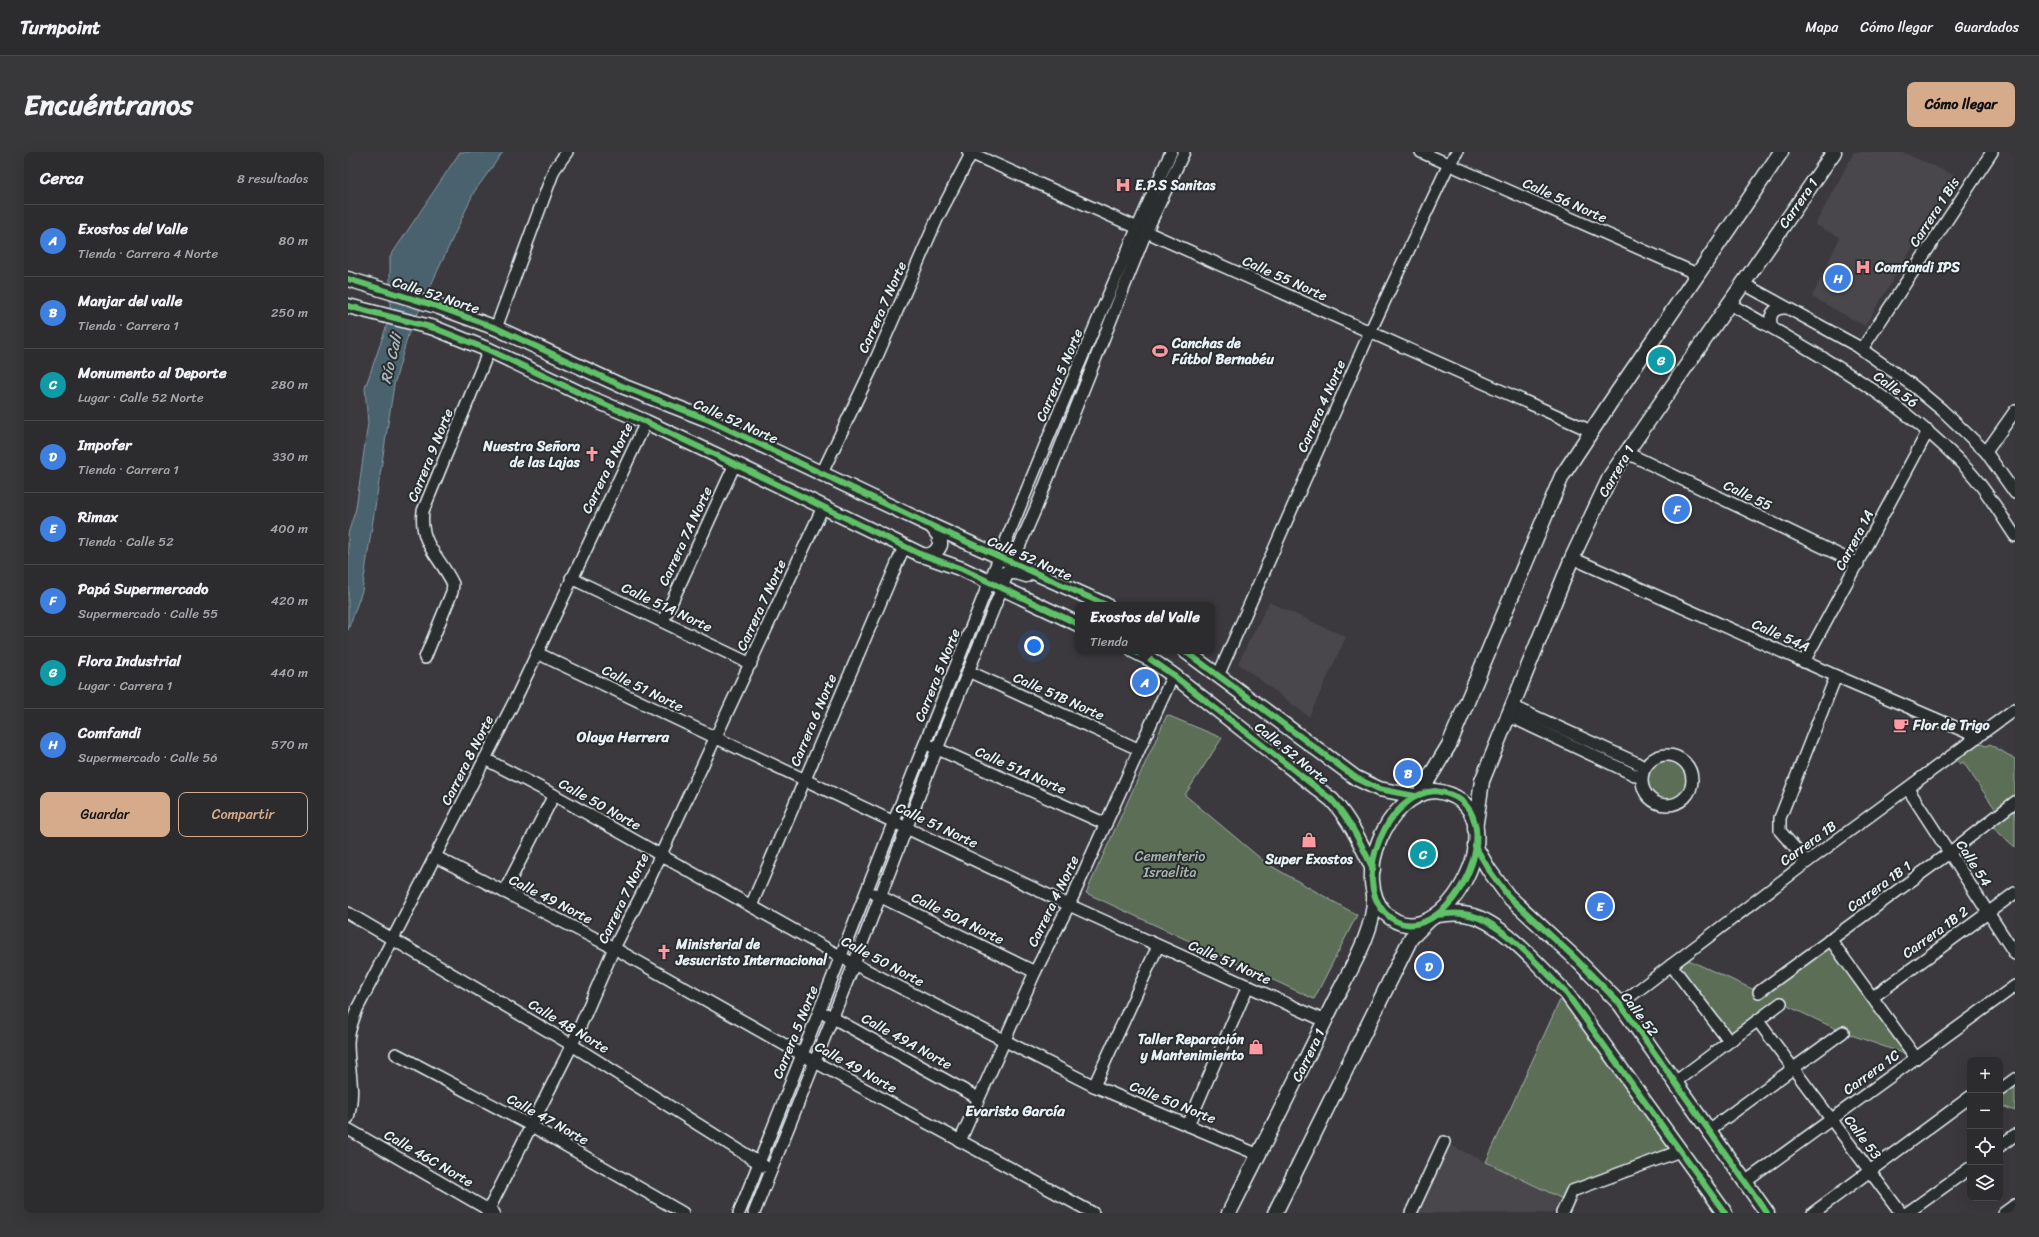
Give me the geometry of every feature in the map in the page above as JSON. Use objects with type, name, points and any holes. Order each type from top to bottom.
[{"type":"main road","points":[[1725,1213],[1582,1013],[1567,994],[1536,962],[1485,920],[1464,914],[1433,917],[1410,924],[1393,919],[1381,908],[1374,894],[1373,869],[1378,844],[1388,824],[1400,809],[1418,794],[1449,745],[1562,476],[1697,274],[1781,152]]},
{"type":"main road","name":"Carrera 1","points":[[1475,829],[1482,781],[1572,558],[1611,475],[1728,303],[1834,152]]},
{"type":"main road","name":"Calle 52 Norte","points":[[348,279],[439,307],[496,328],[603,377],[709,420],[932,526],[1007,564],[1044,577],[1099,602]]},
{"type":"main road","points":[[348,306],[434,328],[489,350],[735,464],[904,547],[995,582],[1075,622]]},
{"type":"main road","points":[[590,398],[587,390],[589,384],[594,379],[603,377]]},
{"type":"main road","points":[[920,554],[928,556],[932,555],[940,545],[940,537],[932,526]]},
{"type":"main road","points":[[995,582],[1007,564]]},
{"type":"main road","name":"Calle 52 Norte","points":[[1140,654],[1173,675],[1332,800],[1344,813],[1353,828],[1373,869]]},
{"type":"main road","name":"Calle 52 Norte","points":[[1189,654],[1356,778],[1379,789],[1418,794]]},
{"type":"main road","points":[[1275,1213],[1411,938],[1450,902],[1461,888],[1472,864],[1475,846],[1475,829],[1467,807],[1456,797],[1442,792],[1418,794]]},
{"type":"main road","name":"Calle 52","points":[[1475,846],[1489,870],[1508,896],[1574,957],[1620,1004],[1767,1213]]},
{"type":"main road","name":"Carrera 1","points":[[1229,1213],[1325,1021],[1369,926],[1375,909],[1374,894]]},
{"type":"street","points":[[496,328],[554,170],[567,152]]},
{"type":"street","name":"Carrera 5 Norte","points":[[1007,564],[1171,152]]},
{"type":"street","name":"Carrera 5 Norte","points":[[1141,230],[1184,152]]},
{"type":"street","name":"Calle 56 Norte","points":[[1422,152],[1697,274]]},
{"type":"street","name":"Carrera 4 Norte","points":[[1218,676],[1370,332],[1449,164],[1457,152]]},
{"type":"street","name":"Carrera 1 Bis","points":[[1862,349],[1992,152]]},
{"type":"street","name":"Calle 55 Norte","points":[[970,153],[1591,431]]},
{"type":"street","name":"Carrera 7 Norte","points":[[822,474],[872,368],[937,219],[970,153]]},
{"type":"street","name":"Calle 56","points":[[1742,283],[1862,349],[1912,385],[1942,410],[1986,452],[2015,493]]},
{"type":"street","name":"Calle 56","points":[[1728,303],[1853,375],[1928,431],[1968,470],[2015,536]]},
{"type":"street","points":[[1772,327],[1770,320],[1772,313],[1777,309],[1786,308]]},
{"type":"street","name":"Carrera 9 Norte","points":[[425,658],[452,592],[453,584],[426,540],[422,519],[489,350]]},
{"type":"street","points":[[1986,452],[2015,411]]},
{"type":"street","name":"Carrera 8 Norte","points":[[348,1118],[352,1104],[353,1090],[348,1043],[350,1028],[357,1010],[485,759],[537,653],[571,578],[646,422]]},
{"type":"street","name":"Carrera 1A","points":[[1804,662],[1858,564],[1928,431]]},
{"type":"street","name":"Calle 55","points":[[1626,452],[1858,564]]},
{"type":"street","name":"Carrera 7A Norte","points":[[663,621],[735,464]]},
{"type":"street","name":"Carrera 7 Norte","points":[[490,1212],[530,1125],[572,1045],[614,948],[661,855],[823,507]]},
{"type":"street","name":"Carrera 6 Norte","points":[[751,906],[904,547]]},
{"type":"street","name":"Calle 54A","points":[[1572,558],[1804,662],[1978,737]]},
{"type":"street","name":"Calle 51A Norte","points":[[571,578],[751,664]]},
{"type":"street","name":"Carrera 5 Norte","points":[[754,1213],[816,1062],[832,1017],[881,897],[968,672],[995,582]]},
{"type":"street","name":"Carrera 5 Norte","points":[[739,1213],[925,744],[995,582]]},
{"type":"street","name":"Calle 51 Norte","points":[[537,653],[715,739],[908,827],[1068,905],[1325,1021]]},
{"type":"street","name":"Calle 51B Norte","points":[[968,672],[1138,749]]},
{"type":"street","name":"Carrera 4 Norte","points":[[960,1141],[1004,1041],[1106,824],[1138,749],[1173,675]]},
{"type":"street","points":[[1806,862],[1780,831],[1779,824],[1780,818],[1836,676]]},
{"type":"street","name":"Carrera 1B","points":[[1620,1004],[1806,862],[1908,789],[2015,709]]},
{"type":"street","points":[[1510,710],[1636,762],[1643,773],[1642,784],[1646,796],[1662,805],[1669,806],[1681,802],[1686,798],[1692,786],[1689,768],[1680,758],[1673,756],[1660,756],[1649,763],[1643,773]]},
{"type":"street","name":"Calle 51A Norte","points":[[925,744],[1106,824]]},
{"type":"street","name":"Calle 50 Norte","points":[[485,759],[554,795],[841,957],[1004,1041],[1094,1086],[1259,1154]]},
{"type":"street","name":"Calle 54","points":[[1908,789],[2015,954]]},
{"type":"street","points":[[504,892],[554,795]]},
{"type":"street","name":"Carrera 1B 1","points":[[1759,992],[1949,853],[2015,802]]},
{"type":"street","name":"Calle 49 Norte","points":[[436,857],[614,948],[816,1062],[1093,1213]]},
{"type":"street","name":"Calle 50A Norte","points":[[867,891],[1036,972]]},
{"type":"street","name":"Carrera 1B 2","points":[[1873,996],[2015,893]]},
{"type":"street","name":"Calle 48 Norte","points":[[348,913],[572,1045],[772,1170]]},
{"type":"street","points":[[1830,939],[1873,996],[1916,1058]]},
{"type":"street","points":[[1094,1086],[1158,946]]},
{"type":"street","points":[[1671,965],[1729,1042]]},
{"type":"street","points":[[1188,1124],[1248,986]]},
{"type":"street","name":"Carrera 1C","points":[[1745,1182],[2015,986]]},
{"type":"street","points":[[1674,1082],[1781,1003]]},
{"type":"street","name":"Calle 49A Norte","points":[[820,1011],[978,1098]]},
{"type":"street","name":"Calle 53","points":[[1758,1020],[1901,1213]]},
{"type":"street","points":[[1708,1130],[1843,1032]]},
{"type":"street","name":"Calle 47 Norte","points":[[396,1054],[530,1125],[683,1213]]},
{"type":"street","points":[[2003,1088],[2015,1079]]},
{"type":"street","points":[[1813,1213],[1967,1100]]},
{"type":"street","name":"Calle 46C Norte","points":[[348,1129],[490,1212]]},
{"type":"street","points":[[2003,1144],[2015,1135]]},
{"type":"street","points":[[1411,1213],[1444,1142]]},
{"type":"street","points":[[1562,1213],[1572,1191],[1680,1151]]},
{"type":"street","points":[[1907,1213],[1967,1170]]},
{"type":"street","points":[[2004,1213],[2015,1205]]},
{"type":"shaded area","name":"Comfandi IPS","points":[[1854,152],[1902,152],[1956,176],[1865,326],[1812,297],[1840,237],[1815,225]]},
{"type":"shaded area","points":[[1269,602],[1346,637],[1309,717],[1238,663]]},
{"type":"shaded area","points":[[1444,1142],[1567,1201],[1562,1213],[1411,1213]]},
{"type":"green space","points":[[1512,706],[1644,768],[1650,762],[1665,756],[1673,756],[1680,759],[1686,763],[1690,770],[1692,779],[1690,790],[1685,798],[1677,803],[1668,805],[1659,804],[1650,799],[1644,790],[1641,778],[1507,715]]},
{"type":"green space","name":"Cementerio Israelita","points":[[1167,715],[1222,738],[1185,795],[1266,863],[1357,915],[1314,999],[1086,893]]},
{"type":"green space","points":[[1976,742],[1986,746],[1990,744],[2015,759],[2015,847],[1992,827],[1996,810],[1963,762],[1960,764],[1955,758]]},
{"type":"green space","points":[[1830,939],[1916,1058],[1843,1032],[1781,1003],[1729,1041],[1671,965],[1682,957],[1759,992]]},
{"type":"green space","points":[[1567,994],[1680,1151],[1572,1191],[1567,1201],[1486,1162],[1560,1000]]},
{"type":"green space","points":[[2015,1079],[2015,1111],[2003,1106],[2003,1088]]},
{"type":"water","name":"Río Cali","points":[[460,152],[503,152],[474,192],[408,335],[394,385],[362,591],[348,630],[348,534],[356,508],[368,423],[365,388],[390,316],[390,257]]},
{"type":"cycle path","points":[[348,279],[439,307],[496,328],[622,386],[709,420],[932,526],[1099,602]]},
{"type":"cycle path","points":[[348,306],[434,328],[489,350],[735,464],[920,554],[962,569],[1075,623]]},
{"type":"cycle path","points":[[1140,654],[1173,675],[1332,800],[1350,824],[1373,869]]},
{"type":"cycle path","points":[[1189,654],[1356,778],[1379,789],[1415,796]]},
{"type":"cycle path","points":[[1435,791],[1462,802],[1475,823],[1475,849],[1466,877],[1450,902],[1430,919],[1407,924],[1385,913],[1375,898],[1372,879],[1373,860],[1380,840],[1390,821],[1403,806],[1418,795],[1435,791]]},
{"type":"cycle path","points":[[1475,846],[1489,870],[1508,896],[1574,957],[1620,1004],[1767,1213]]},
{"type":"cycle path","points":[[1437,915],[1460,913],[1485,921],[1498,928],[1510,938],[1547,973],[1567,994],[1725,1213]]},
{"type":"place","name":"E.P.S Sanitas","points":[[1123,185]]},
{"type":"place","name":"Comfandi IPS","points":[[1863,267]]},
{"type":"place","name":"Comfandi","points":[[1838,278]]},
{"type":"place","name":"Canchas de Fútbol Bernabéu","points":[[1160,351]]},
{"type":"place","name":"Flora Industrial","points":[[1661,360]]},
{"type":"place","name":"Nuestra Señora de las Lajas","points":[[592,454]]},
{"type":"place","name":"Papá Supermercado","points":[[1677,509]]},
{"type":"place","name":"Exostos del Valle","points":[[1145,682]]},
{"type":"place","name":"Flor de Trigo","points":[[1901,725]]},
{"type":"place","name":"Manjar del valle","points":[[1408,773]]},
{"type":"place","name":"Super Exostos","points":[[1309,840]]},
{"type":"place","name":"Monumento al Deporte","points":[[1423,854]]},
{"type":"place","name":"Rimax","points":[[1600,906]]},
{"type":"place","name":"Ministerial de Jesucristo Internacional","points":[[664,952]]},
{"type":"place","name":"Impofer","points":[[1429,966]]},
{"type":"place","name":"Taller Reparación y Mantenimiento","points":[[1256,1047]]},
{"type":"district","name":"Olaya Herrera","points":[[623,737]]},
{"type":"district","name":"Evaristo García","points":[[1015,1111]]}]
